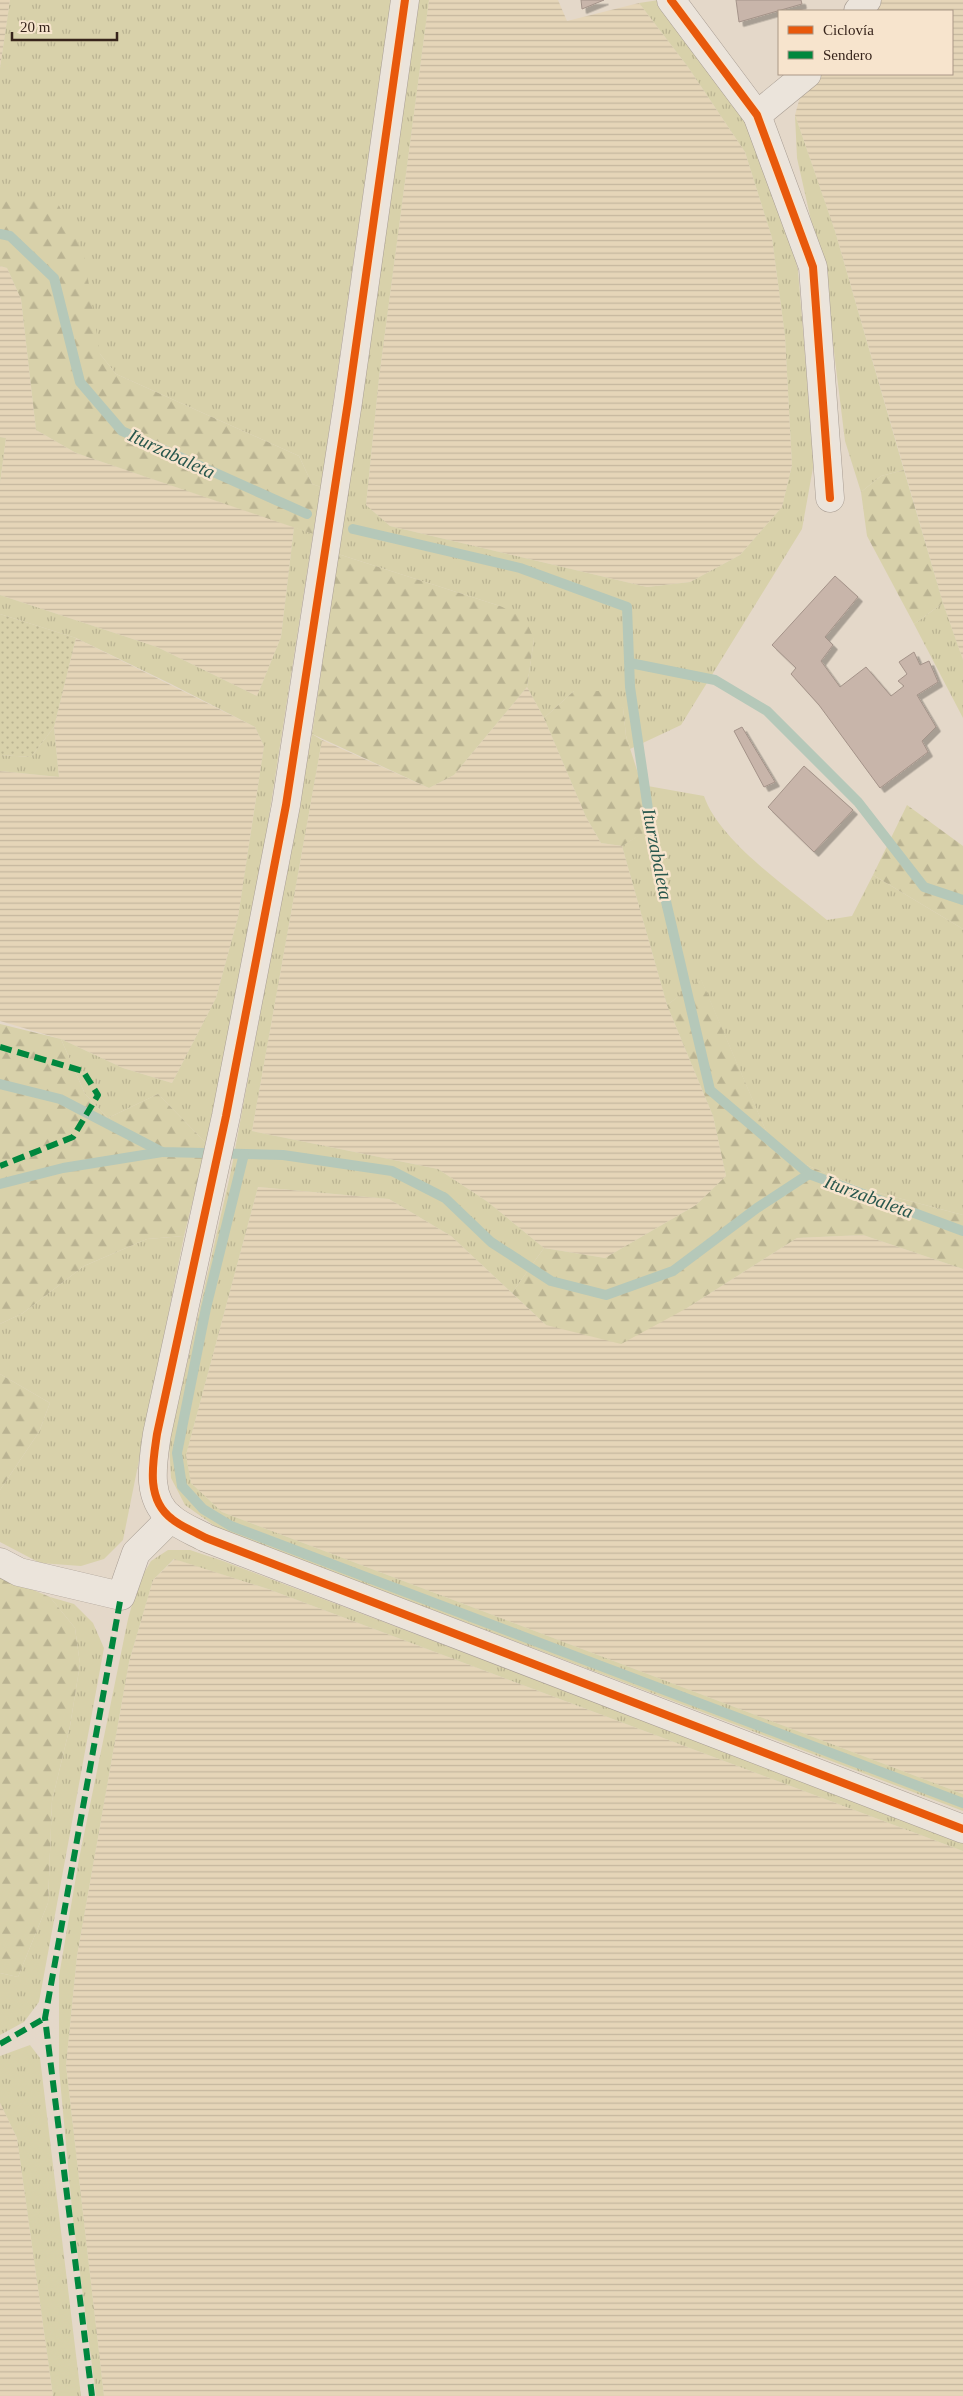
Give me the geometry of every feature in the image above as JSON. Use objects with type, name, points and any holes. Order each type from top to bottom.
[{"type":"street","points":[[405,0],[345,421],[286,805],[221,1137],[158,1434],[152,1468],[155,1497],[171,1518],[206,1538],[963,1829]]},
{"type":"street","points":[[671,0],[757,115],[813,267],[830,498]]},
{"type":"street","points":[[859,10],[867,0]]},
{"type":"street","points":[[757,115],[806,75]]},
{"type":"street","points":[[0,1562],[18,1572],[121,1596],[136,1553],[171,1518]]},
{"type":"shaded area","points":[[0,0],[10,0],[0,68]]},
{"type":"shaded area","points":[[429,0],[558,0],[567,21],[639,3],[688,67],[745,152],[772,238],[785,336],[792,465],[782,507],[740,555],[690,582],[647,587],[390,526],[366,505],[379,378]]},
{"type":"shaded area","points":[[879,0],[963,0],[963,660],[943,603],[835,231],[795,115],[800,97],[818,75],[953,75],[953,10],[871,10]]},
{"type":"shaded area","points":[[0,266],[7,268],[21,299],[36,430],[76,453],[294,527],[281,637],[257,696],[157,647],[0,595],[0,483],[6,438],[0,437]]},
{"type":"shaded area","points":[[76,638],[255,727],[264,746],[238,917],[216,998],[172,1083],[123,1068],[61,1039],[0,1021],[0,771],[59,777],[54,727]]},
{"type":"shaded area","points":[[527,687],[544,718],[586,817],[601,843],[622,846],[667,1005],[713,1116],[726,1176],[696,1205],[605,1258],[544,1248],[488,1202],[438,1169],[252,1131],[322,740],[429,788],[454,775]]},
{"type":"shaded area","points":[[258,1187],[389,1199],[451,1236],[546,1325],[687,1308],[797,1238],[863,1235],[963,1269],[963,1794],[222,1512],[191,1483],[186,1455]]},
{"type":"shaded area","points":[[175,1559],[268,1589],[963,1851],[963,2396],[104,2396],[66,2065],[77,1956],[129,1662],[153,1580]]},
{"type":"shaded area","points":[[0,2103],[17,2138],[53,2396],[0,2396]]},
{"type":"green space","points":[[10,0],[391,0],[321,487],[312,484],[299,456],[116,374],[100,354],[5,202],[0,202],[0,68]]},
{"type":"green space","points":[[417,0],[429,0],[379,378],[366,505],[390,526],[647,587],[690,582],[740,555],[782,507],[792,465],[785,336],[772,238],[745,152],[688,67],[639,3],[659,0],[749,128],[778,180],[798,271],[814,462],[802,529],[681,725],[630,749],[626,736],[623,708],[574,691],[544,718],[527,687],[534,639],[500,606],[338,554]]},
{"type":"green space","points":[[795,115],[835,231],[904,470],[881,476],[861,492],[845,441],[826,287],[797,158]]},
{"type":"green space","points":[[54,196],[84,254],[100,354],[116,374],[299,456],[312,484],[321,487],[313,534],[76,453],[36,430],[21,299],[7,268],[0,266],[0,202]]},
{"type":"green space","points":[[0,437],[6,438],[0,483]]},
{"type":"green space","points":[[904,470],[943,603],[914,624],[867,536],[861,492],[881,476]]},
{"type":"green space","points":[[294,527],[313,534],[265,842],[207,1144],[158,1094],[108,1118],[85,1094],[61,1039],[123,1068],[172,1083],[216,998],[238,917],[264,746],[255,727],[171,684],[76,638],[0,614],[0,595],[157,647],[257,696],[281,637]]},
{"type":"green space","points":[[338,554],[500,606],[525,618],[534,639],[527,687],[454,775],[429,788],[312,734]]},
{"type":"green space","points":[[943,603],[963,660],[963,718],[914,624]]},
{"type":"green space","points":[[0,614],[76,638],[54,727],[31,757],[0,755]]},
{"type":"green space","points":[[574,691],[599,691],[623,708],[626,736],[655,826],[622,846],[601,843],[586,817],[544,718]]},
{"type":"green space","points":[[54,727],[59,777],[0,771],[0,755],[31,757]]},
{"type":"green space","points":[[312,734],[322,740],[252,1131],[438,1169],[488,1202],[544,1248],[512,1293],[451,1236],[389,1199],[258,1187],[186,1455],[191,1483],[222,1512],[963,1794],[963,1811],[219,1529],[185,1505],[171,1478],[169,1443],[231,1171]]},
{"type":"green space","points":[[642,785],[704,796],[712,813],[724,830],[740,847],[827,920],[852,916],[873,875],[963,929],[963,1215],[864,1189],[775,1152],[701,980],[667,1005],[622,846],[655,825]]},
{"type":"green space","points":[[907,805],[963,846],[963,929],[873,875]]},
{"type":"green space","points":[[701,979],[775,1152],[864,1189],[963,1215],[963,1269],[863,1235],[797,1238],[687,1308],[621,1344],[546,1325],[512,1293],[544,1248],[605,1258],[696,1205],[726,1176],[713,1116],[667,1005]]},
{"type":"green space","points":[[0,1024],[61,1039],[85,1094],[108,1118],[158,1094],[207,1144],[184,1236],[147,1239],[84,1266],[23,1313],[0,1324]]},
{"type":"green space","points":[[184,1236],[123,1540],[104,1559],[81,1566],[40,1563],[0,1542],[0,1490],[39,1432],[50,1403],[0,1374],[0,1324],[23,1313],[84,1266],[147,1239]]},
{"type":"green space","points":[[0,1374],[50,1403],[39,1432],[0,1490]]},
{"type":"green space","points":[[168,1550],[190,1550],[223,1561],[963,1842],[963,1851],[268,1589],[174,1559],[153,1580],[129,1662],[77,1956],[66,2065],[104,2396],[96,2396],[73,2219],[59,2069],[59,1976],[79,1859],[128,1619],[138,1583],[151,1561]]},
{"type":"green space","points":[[0,1576],[50,1597],[75,1628],[80,1664],[70,1726],[52,1801],[48,1903],[18,1977],[0,1973]]},
{"type":"green space","points":[[50,1597],[74,1604],[93,1623],[104,1648],[39,2002],[24,2022],[0,2035],[0,1973],[18,1977],[48,1903],[52,1801],[70,1726],[80,1664],[75,1628]]},
{"type":"green space","points":[[30,2045],[40,2058],[81,2396],[53,2396],[17,2138],[0,2103],[0,2056]]},
{"type":"building","points":[[581,0],[604,0],[582,9]]},
{"type":"building","points":[[736,0],[801,0],[802,4],[739,22]]},
{"type":"building","points":[[835,576],[858,597],[825,637],[833,645],[821,661],[840,687],[866,667],[891,696],[904,686],[898,681],[907,674],[899,662],[914,652],[920,665],[929,661],[938,682],[917,695],[936,727],[922,741],[928,752],[880,788],[819,705],[791,674],[796,668],[772,645]]},
{"type":"building","points":[[742,727],[775,782],[764,787],[734,731]]},
{"type":"building","points":[[804,766],[853,810],[814,852],[768,807]]},
{"type":"waterway","name":"Iturzabaleta","points":[[0,234],[10,236],[54,278],[80,382],[122,431],[307,514]]},
{"type":"waterway","name":"Iturzabaleta","points":[[353,529],[520,568],[627,607],[630,687],[654,850],[710,1090],[809,1174],[963,1231]]},
{"type":"waterway","points":[[630,663],[715,680],[767,711],[858,802],[924,887],[963,900]]},
{"type":"waterway","points":[[0,1084],[60,1099],[162,1152],[283,1155],[392,1171],[445,1198],[491,1242],[551,1281],[606,1295],[673,1271],[757,1208],[809,1174]]},
{"type":"waterway","points":[[0,1184],[63,1168],[162,1152]]},
{"type":"waterway","points":[[244,1154],[206,1308],[177,1453],[182,1486],[203,1509],[231,1526],[963,1803]]},
{"type":"marked path","points":[[0,1047],[83,1071],[98,1095],[73,1137],[0,1166]]},
{"type":"marked path","points":[[92,2396],[45,2018],[121,1596]]},
{"type":"marked path","points":[[0,2044],[45,2018]]},
{"type":"cycle path","points":[[405,0],[348,402],[286,805],[226,1116],[157,1434],[153,1468],[154,1491],[163,1511],[184,1527],[206,1538],[963,1829]]},
{"type":"cycle path","points":[[671,0],[757,115],[813,267],[830,498]]}]
